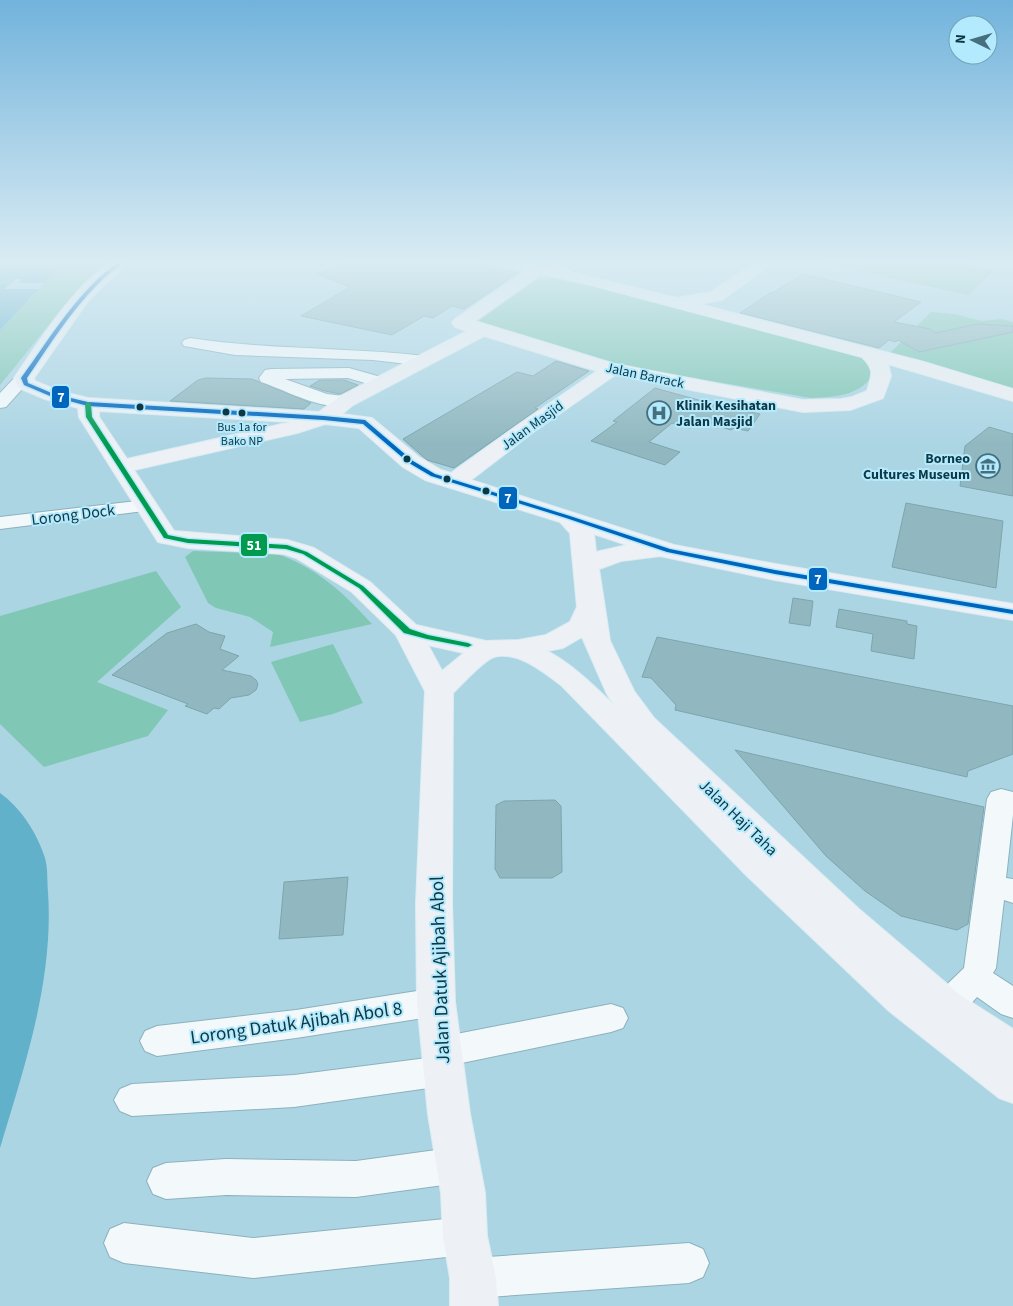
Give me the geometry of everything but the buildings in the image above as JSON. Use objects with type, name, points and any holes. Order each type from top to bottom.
[{"type":"main road","points":[[64,322],[24,378],[26,384],[89,410],[129,406],[296,422]]},
{"type":"main road","name":"Jalan Barrack","points":[[461,322],[462,324],[612,369],[803,406],[854,404],[901,382],[925,380],[1013,403]]},
{"type":"main road","points":[[748,322],[1013,394]]},
{"type":"main road","points":[[120,467],[296,422],[324,408],[346,401],[425,361],[490,332]]},
{"type":"main road","points":[[490,332],[363,407],[359,412],[365,422],[411,462],[433,475],[568,516],[668,551],[775,572],[1013,612]]},
{"type":"main road","points":[[869,354],[880,363],[883,371],[876,394]]},
{"type":"main road","name":"Jalan Masjid","points":[[454,482],[525,429],[612,369]]},
{"type":"main road","points":[[324,408],[365,422]]},
{"type":"main road","points":[[89,410],[120,467],[166,537],[188,541],[286,547],[305,552],[361,587],[407,631],[486,649],[519,648],[553,642],[581,627],[590,607]]},
{"type":"main road","name":"Jalan Haji Taha","points":[[568,516],[582,531],[590,607],[596,641],[621,694],[644,725],[846,919],[948,1006],[1013,1051]]},
{"type":"main road","points":[[586,566],[603,557],[636,550],[668,551]]},
{"type":"main road","name":"Jalan Datuk Ajibah Abol","points":[[407,631],[439,691],[434,904],[436,1002],[442,1061],[463,1193],[465,1236],[473,1292]]},
{"type":"main road","name":"Jalan Haji Taha","points":[[519,648],[557,668],[572,680],[760,868],[902,1000],[1013,1086]]},
{"type":"main road","points":[[439,691],[455,674],[486,649]]},
{"type":"street","points":[[190,344],[235,350],[373,355],[425,361]]},
{"type":"street","points":[[324,408],[267,378],[272,374],[349,372],[382,383]]},
{"type":"street","points":[[0,404],[24,378]]},
{"type":"street","name":"Lorong Dock","points":[[0,523],[145,506]]},
{"type":"street","points":[[948,1006],[975,978],[980,968],[1002,888],[1009,817]]},
{"type":"street","points":[[975,978],[1013,1004]]},
{"type":"street","name":"Lorong Datuk Ajibah Abol 8","points":[[156,1041],[296,1024],[436,1002]]},
{"type":"street","points":[[132,1100],[294,1091],[442,1061],[611,1018]]},
{"type":"street","points":[[166,1181],[226,1177],[356,1179],[458,1164]]},
{"type":"street","points":[[124,1244],[253,1258],[465,1236]]},
{"type":"street","points":[[473,1292],[689,1263]]},
{"type":"green space","points":[[8,322],[51,322],[0,385],[0,330]]},
{"type":"green space","points":[[477,322],[731,322],[863,358],[875,370],[870,379],[856,390],[839,396],[811,398],[618,365],[478,325]]},
{"type":"green space","points":[[921,322],[1013,322],[1013,389],[890,353]]},
{"type":"green space","points":[[193,551],[277,554],[317,574],[351,602],[372,624],[270,647],[273,632],[250,617],[216,608],[208,603],[185,557]]},
{"type":"green space","points":[[156,571],[181,607],[97,682],[168,710],[148,736],[44,767],[0,724],[0,616]]},
{"type":"green space","points":[[333,644],[363,703],[333,714],[300,722],[271,662]]},
{"type":"water","points":[[0,322],[8,322],[0,330]]},
{"type":"water","points":[[0,793],[15,806],[33,830],[42,849],[47,870],[49,925],[47,957],[36,1022],[0,1148]]},
{"type":"transit line","name":"7","points":[[64,322],[24,378],[26,384],[52,395],[88,404],[365,422],[411,462],[433,475],[669,551],[775,572],[1013,612]]},
{"type":"transit line","name":"51","points":[[88,404],[89,417],[166,537],[188,541],[287,547],[305,553],[361,587],[407,631],[468,645]]},
{"type":"place","name":"Bus 1a for Bako NP","points":[[242,413]]},
{"type":"place","name":"Klinik Kesihatan Jalan Masjid","points":[[659,413]]},
{"type":"place","name":"Borneo Cultures Museum","points":[[988,466]]}]
